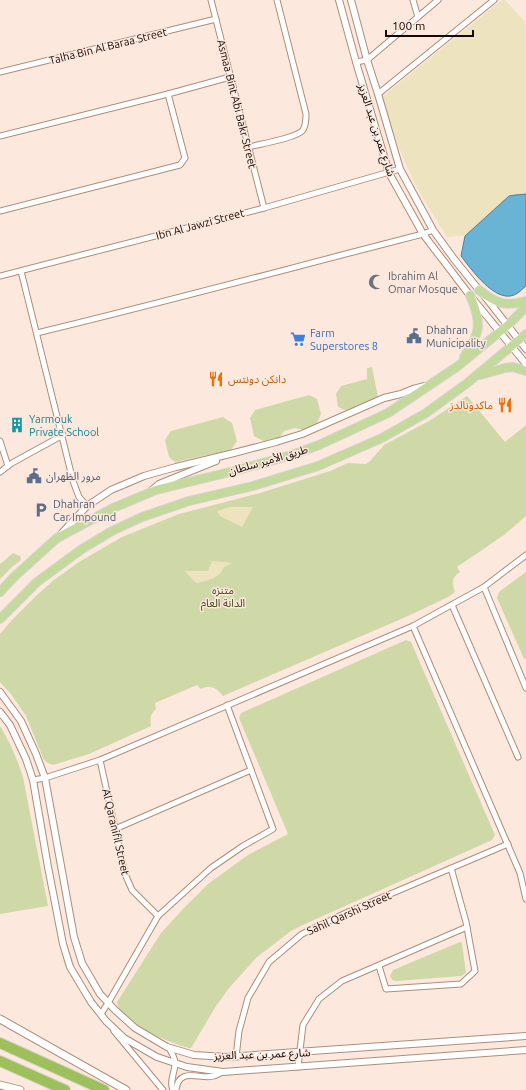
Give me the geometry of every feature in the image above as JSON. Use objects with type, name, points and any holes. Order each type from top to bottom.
[{"type":"highway","points":[[0,1043],[104,1090]]},
{"type":"highway","points":[[0,1061],[65,1090]]},
{"type":"main road","points":[[478,290],[490,299],[504,304],[516,304],[526,301]]},
{"type":"main road","points":[[458,366],[472,346],[477,333],[477,310],[470,295]]},
{"type":"main road","name":"طريق الأمير سلطان","points":[[0,592],[14,577],[57,538],[113,508],[156,490],[292,455],[319,445],[388,413],[432,385],[458,366],[500,332],[526,307]]},
{"type":"main road","name":"طريق الأمير سلطان","points":[[0,619],[37,582],[82,549],[112,531],[142,517],[189,501],[253,486],[318,466],[382,438],[426,413],[477,376],[526,334]]},
{"type":"main road","points":[[477,376],[513,367],[526,371]]},
{"type":"main road","points":[[0,1019],[126,1090]]},
{"type":"main road","points":[[0,1085],[20,1090]]},
{"type":"street","name":"Asmaa Bint Abi Bakr Street","points":[[211,0],[264,208]]},
{"type":"street","points":[[248,147],[295,135],[303,130],[306,122],[306,114],[277,0]]},
{"type":"street","name":"شارع عمر بن عبد العزيز","points":[[339,0],[389,173],[423,234],[526,364]]},
{"type":"street","points":[[351,0],[367,60],[400,169],[433,230],[478,290],[483,294],[526,349]]},
{"type":"street","points":[[413,0],[418,17]]},
{"type":"street","points":[[356,62],[367,60],[438,0]]},
{"type":"street","points":[[378,94],[494,0]]},
{"type":"street","name":"Talha Bin Al Baraa Street","points":[[0,72],[216,19]]},
{"type":"street","points":[[0,136],[230,77]]},
{"type":"street","points":[[0,210],[180,166],[185,158],[168,94]]},
{"type":"street","name":"Ibn Al Jawzi Street","points":[[0,276],[264,208],[400,169]]},
{"type":"street","points":[[37,333],[178,299],[423,234],[433,230]]},
{"type":"street","points":[[21,271],[73,481],[79,497],[87,506]]},
{"type":"street","points":[[57,538],[87,506],[111,490],[144,476],[302,434],[384,398],[432,385]]},
{"type":"street","points":[[0,472],[62,435]]},
{"type":"street","points":[[0,441],[8,466]]},
{"type":"street","points":[[148,493],[159,484],[234,453]]},
{"type":"street","points":[[33,780],[45,778],[100,760],[413,626],[484,587],[526,555]]},
{"type":"street","points":[[484,587],[526,688]]},
{"type":"street","points":[[452,605],[518,757]]},
{"type":"street","points":[[413,626],[508,844],[520,873],[526,899]]},
{"type":"street","name":"شارع عمر بن عبد العزيز","points":[[0,692],[21,721],[45,778],[74,937],[82,963],[100,994],[135,1028],[166,1047],[194,1055],[226,1057],[526,1036]]},
{"type":"street","points":[[100,1014],[108,1003],[158,916],[181,897],[211,868],[243,846],[273,829],[227,706]]},
{"type":"street","points":[[1,714],[10,725],[26,759],[33,780],[63,944],[70,967],[100,1014],[163,1090]]},
{"type":"street","name":"Al Qaranifil Street","points":[[100,760],[125,874],[132,890],[158,916]]},
{"type":"street","points":[[115,829],[251,770]]},
{"type":"street","name":"Sahil Qarshi Street","points":[[236,1057],[239,1031],[248,998],[269,962],[302,934],[348,912],[508,844]]},
{"type":"street","points":[[379,966],[386,989],[461,984],[475,971],[467,927],[451,868]]},
{"type":"street","points":[[298,1067],[303,1024],[319,999],[342,981],[467,927]]},
{"type":"street","points":[[106,1021],[124,1038],[158,1057],[187,1067],[223,1072],[526,1050]]},
{"type":"street","points":[[170,1048],[175,1063],[171,1087],[173,1090]]},
{"type":"street","points":[[176,1090],[179,1080],[183,1077],[214,1076],[223,1072]]},
{"type":"green space","points":[[372,367],[378,397],[347,411],[338,407],[336,394],[341,386],[367,379],[367,368]]},
{"type":"green space","points":[[309,395],[317,399],[321,414],[316,425],[304,430],[295,428],[284,431],[278,439],[267,443],[254,436],[250,418],[255,410]]},
{"type":"green space","name":"متنزه الدانة العام","points":[[467,396],[505,442],[526,425],[526,516],[504,535],[457,567],[460,572],[455,576],[453,581],[455,592],[448,597],[408,616],[223,696],[211,687],[201,689],[197,685],[155,703],[156,709],[151,717],[151,726],[89,754],[53,765],[44,760],[26,716],[11,694],[0,682],[0,634],[37,595],[54,580],[79,562],[122,537],[179,514],[260,493],[330,471],[348,463],[366,464],[384,445],[429,421]]},
{"type":"green space","points":[[223,417],[232,423],[237,441],[231,450],[175,462],[169,457],[165,440],[171,431]]},
{"type":"green space","points":[[13,553],[20,556],[20,561],[0,579],[0,564]]},
{"type":"green space","points":[[526,572],[526,658],[524,659],[497,598],[499,592]]},
{"type":"green space","points":[[406,640],[411,642],[495,835],[492,840],[291,931],[257,957],[230,987],[216,1006],[191,1048],[159,1037],[132,1021],[121,1012],[117,1002],[161,933],[208,884],[248,855],[288,834],[239,718],[241,713]]},
{"type":"green space","points":[[0,726],[13,751],[23,777],[48,906],[0,914]]},
{"type":"green space","points":[[460,942],[462,943],[466,973],[461,976],[396,981],[392,980],[390,976],[393,970]]},
{"type":"sand","points":[[502,0],[505,0],[526,23],[526,194],[509,196],[465,236],[447,237],[411,175],[395,136],[382,97]]},
{"type":"sand","points":[[230,507],[253,507],[242,527],[220,516],[217,511]]},
{"type":"sand","points":[[212,561],[233,563],[224,567],[216,577],[197,583],[185,571],[208,571]]},
{"type":"water","points":[[526,194],[526,286],[516,294],[507,296],[492,290],[477,276],[461,256],[465,236],[509,196]]},
{"type":"place","name":"Ibrahim Al Omar Mosque","points":[[376,282]]},
{"type":"place","name":"Dhahran Municipality","points":[[414,336]]},
{"type":"place","name":"Farm Superstores 8","points":[[298,339]]},
{"type":"place","name":"دانكن دونتس","points":[[216,379]]},
{"type":"place","name":"ماكدونالدز","points":[[505,405]]},
{"type":"place","name":"Yarmouk Private School","points":[[17,425]]},
{"type":"place","name":"مرور الظهران","points":[[34,476]]},
{"type":"place","name":"Dhahran Car Impound","points":[[41,510]]}]
